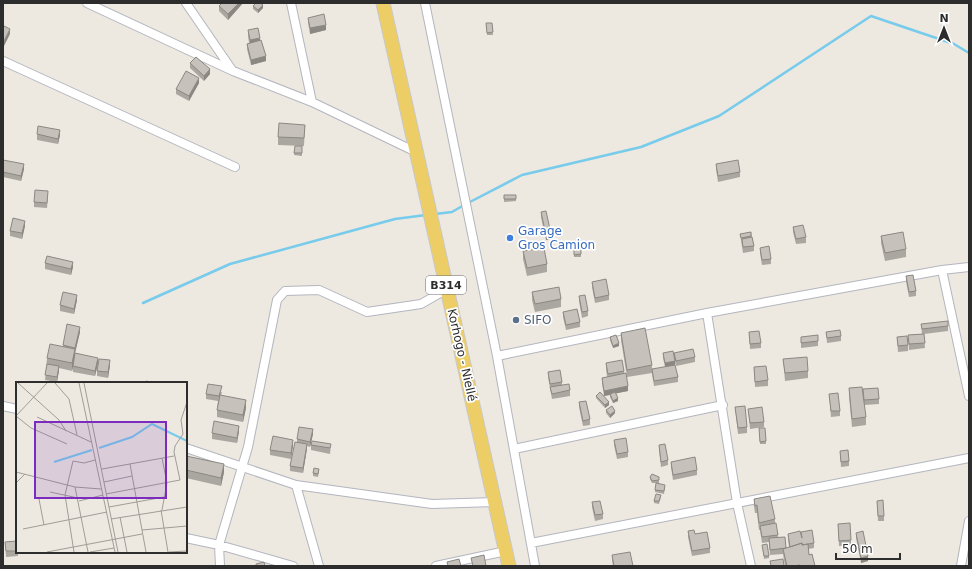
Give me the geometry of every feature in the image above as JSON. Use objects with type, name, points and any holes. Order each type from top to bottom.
[{"type":"main road","name":"Korhogo - Niellé","points":[[383,3],[509,566]]},
{"type":"street","points":[[87,3],[233,71],[312,102],[416,152]]},
{"type":"street","points":[[186,3],[233,71]]},
{"type":"street","points":[[291,3],[312,102]]},
{"type":"street","points":[[425,3],[497,356],[535,566]]},
{"type":"street","points":[[3,61],[235,167]]},
{"type":"street","points":[[497,356],[707,313],[942,270],[969,267]]},
{"type":"street","points":[[942,270],[969,396]]},
{"type":"street","points":[[220,566],[219,545],[248,447],[277,300],[285,291],[319,290],[367,312],[421,304],[447,289]]},
{"type":"street","points":[[707,313],[737,503],[751,566]]},
{"type":"street","points":[[514,449],[722,405]]},
{"type":"street","points":[[3,406],[16,409]]},
{"type":"street","points":[[187,448],[296,485],[432,504],[495,502]]},
{"type":"street","points":[[531,543],[969,458]]},
{"type":"street","points":[[296,485],[319,566]]},
{"type":"street","points":[[959,566],[969,520]]},
{"type":"street","points":[[187,538],[219,545],[293,566]]},
{"type":"street","points":[[436,566],[506,551]]},
{"type":"building","points":[[222,3],[239,3],[228,14],[219,6]]},
{"type":"building","points":[[256,3],[263,5],[258,10],[253,6]]},
{"type":"building","points":[[324,14],[326,25],[310,28],[308,18]]},
{"type":"building","points":[[486,23],[492,23],[493,32],[487,33]]},
{"type":"building","points":[[4,26],[10,29],[3,43],[3,29]]},
{"type":"building","points":[[258,28],[260,38],[250,40],[248,30]]},
{"type":"building","points":[[261,40],[266,56],[251,60],[247,44]]},
{"type":"building","points":[[196,57],[210,69],[204,76],[190,63]]},
{"type":"building","points":[[186,71],[199,78],[189,96],[176,89]]},
{"type":"building","points":[[279,123],[305,125],[304,138],[278,137]]},
{"type":"building","points":[[38,126],[60,130],[58,139],[37,134]]},
{"type":"building","points":[[295,146],[302,146],[302,153],[294,153]]},
{"type":"building","points":[[3,160],[24,164],[21,176],[3,172]]},
{"type":"building","points":[[738,160],[740,172],[718,176],[716,164]]},
{"type":"building","points":[[35,190],[48,191],[47,203],[34,202]]},
{"type":"building","points":[[504,195],[516,195],[516,199],[504,199]]},
{"type":"building","points":[[546,211],[551,234],[546,235],[541,212]]},
{"type":"building","points":[[13,218],[25,221],[22,233],[10,231]]},
{"type":"building","points":[[803,225],[806,237],[796,239],[793,227]]},
{"type":"building","points":[[751,232],[751,236],[741,238],[740,234]]},
{"type":"building","points":[[903,232],[906,249],[885,253],[881,236]]},
{"type":"building","points":[[752,237],[754,246],[743,247],[742,239]]},
{"type":"building","points":[[769,246],[771,259],[762,260],[760,248]]},
{"type":"building","points":[[574,247],[581,247],[581,254],[574,255]]},
{"type":"building","points":[[544,248],[547,264],[527,268],[523,251]]},
{"type":"building","points":[[47,256],[73,262],[71,269],[45,263]]},
{"type":"building","points":[[913,275],[916,291],[909,292],[906,276]]},
{"type":"building","points":[[606,279],[609,295],[595,298],[592,282]]},
{"type":"building","points":[[559,287],[561,299],[535,304],[532,292]]},
{"type":"building","points":[[63,292],[77,295],[74,309],[60,305]]},
{"type":"building","points":[[585,295],[588,311],[582,312],[579,296]]},
{"type":"building","points":[[577,309],[580,322],[566,325],[563,312]]},
{"type":"building","points":[[948,321],[948,326],[922,329],[921,324]]},
{"type":"building","points":[[67,324],[80,327],[75,348],[63,345]]},
{"type":"building","points":[[645,328],[652,365],[627,370],[621,333]]},
{"type":"building","points":[[840,330],[841,336],[827,338],[826,332]]},
{"type":"building","points":[[759,331],[761,343],[750,344],[749,332]]},
{"type":"building","points":[[924,334],[925,343],[909,344],[908,335]]},
{"type":"building","points":[[616,335],[619,343],[613,346],[610,337]]},
{"type":"building","points":[[818,335],[818,341],[801,343],[801,337]]},
{"type":"building","points":[[907,336],[908,345],[898,346],[897,337]]},
{"type":"building","points":[[50,344],[75,349],[72,363],[47,358]]},
{"type":"building","points":[[693,349],[695,357],[676,361],[674,353]]},
{"type":"building","points":[[673,351],[675,361],[665,363],[663,353]]},
{"type":"building","points":[[75,353],[98,358],[95,371],[73,366]]},
{"type":"building","points":[[807,357],[808,371],[785,373],[783,359]]},
{"type":"building","points":[[99,359],[110,360],[108,372],[97,371]]},
{"type":"building","points":[[622,360],[624,371],[608,374],[606,363]]},
{"type":"building","points":[[47,364],[59,366],[57,377],[45,375]]},
{"type":"building","points":[[675,365],[678,377],[654,381],[652,369]]},
{"type":"building","points":[[766,366],[768,380],[755,382],[754,367]]},
{"type":"building","points":[[560,370],[562,382],[550,384],[548,372]]},
{"type":"building","points":[[626,373],[628,386],[604,391],[602,378]]},
{"type":"building","points":[[208,384],[222,386],[219,396],[206,394]]},
{"type":"building","points":[[569,384],[570,390],[552,394],[550,387]]},
{"type":"building","points":[[862,387],[866,417],[852,419],[849,388]]},
{"type":"building","points":[[878,388],[879,399],[864,400],[863,389]]},
{"type":"building","points":[[600,392],[609,402],[605,405],[596,396]]},
{"type":"building","points":[[615,392],[618,398],[613,401],[610,394]]},
{"type":"building","points":[[838,393],[840,411],[831,411],[829,394]]},
{"type":"building","points":[[220,395],[246,400],[243,415],[217,410]]},
{"type":"building","points":[[586,401],[590,419],[583,421],[579,402]]},
{"type":"building","points":[[612,406],[615,411],[610,415],[606,410]]},
{"type":"building","points":[[745,406],[747,427],[738,428],[735,407]]},
{"type":"building","points":[[762,407],[764,422],[750,423],[748,409]]},
{"type":"building","points":[[214,421],[239,426],[237,438],[212,433]]},
{"type":"building","points":[[299,427],[313,429],[310,442],[297,439]]},
{"type":"building","points":[[759,428],[765,428],[766,441],[760,442]]},
{"type":"building","points":[[273,436],[293,440],[291,453],[270,450]]},
{"type":"building","points":[[626,438],[628,452],[617,454],[614,440]]},
{"type":"building","points":[[312,441],[331,444],[330,448],[311,445]]},
{"type":"building","points":[[295,442],[307,444],[303,468],[290,466]]},
{"type":"building","points":[[665,444],[668,460],[661,462],[659,445]]},
{"type":"building","points":[[848,450],[849,461],[841,462],[840,451]]},
{"type":"building","points":[[187,456],[224,464],[221,478],[187,470]]},
{"type":"building","points":[[695,457],[697,470],[673,475],[671,462]]},
{"type":"building","points":[[314,468],[319,469],[318,474],[313,473]]},
{"type":"building","points":[[652,474],[659,477],[659,480],[652,481],[650,477]]},
{"type":"building","points":[[656,483],[665,485],[664,491],[655,490]]},
{"type":"building","points":[[656,494],[661,495],[659,501],[654,501]]},
{"type":"building","points":[[770,496],[775,519],[759,523],[757,505],[755,506],[754,499]]},
{"type":"building","points":[[883,500],[884,516],[878,516],[877,501]]},
{"type":"building","points":[[600,501],[603,514],[595,515],[592,502]]},
{"type":"building","points":[[776,523],[778,535],[762,537],[760,526]]},
{"type":"building","points":[[850,523],[851,540],[839,541],[838,524]]},
{"type":"building","points":[[694,530],[695,534],[707,532],[710,548],[692,551],[688,531]]},
{"type":"building","points":[[812,530],[814,543],[802,545],[802,543],[790,547],[788,534],[800,531],[802,538],[801,532]]},
{"type":"building","points":[[863,531],[868,556],[861,558],[856,533]]},
{"type":"building","points":[[785,537],[786,548],[770,550],[769,538]]},
{"type":"building","points":[[16,541],[16,551],[6,551],[5,542]]},
{"type":"building","points":[[802,543],[802,545],[808,544],[809,555],[812,554],[815,566],[787,566],[783,549]]},
{"type":"building","points":[[767,544],[769,556],[764,556],[762,545]]},
{"type":"building","points":[[630,552],[633,566],[614,566],[612,555]]},
{"type":"building","points":[[484,555],[486,566],[473,566],[471,558]]},
{"type":"building","points":[[459,559],[461,566],[448,566],[447,562]]},
{"type":"building","points":[[783,559],[784,566],[771,566],[770,561]]},
{"type":"building","points":[[264,562],[265,566],[256,566],[256,564]]},
{"type":"waterway","points":[[468,203],[522,175],[641,147],[719,116],[871,16],[954,44],[969,53]]},
{"type":"waterway","points":[[435,214],[452,212],[464,205]]},
{"type":"waterway","points":[[143,303],[230,264],[395,219],[426,215]]},
{"type":"place","name":"Garage Gros Camion","points":[[510,238]]},
{"type":"place","name":"SIFO","points":[[516,320]]}]
